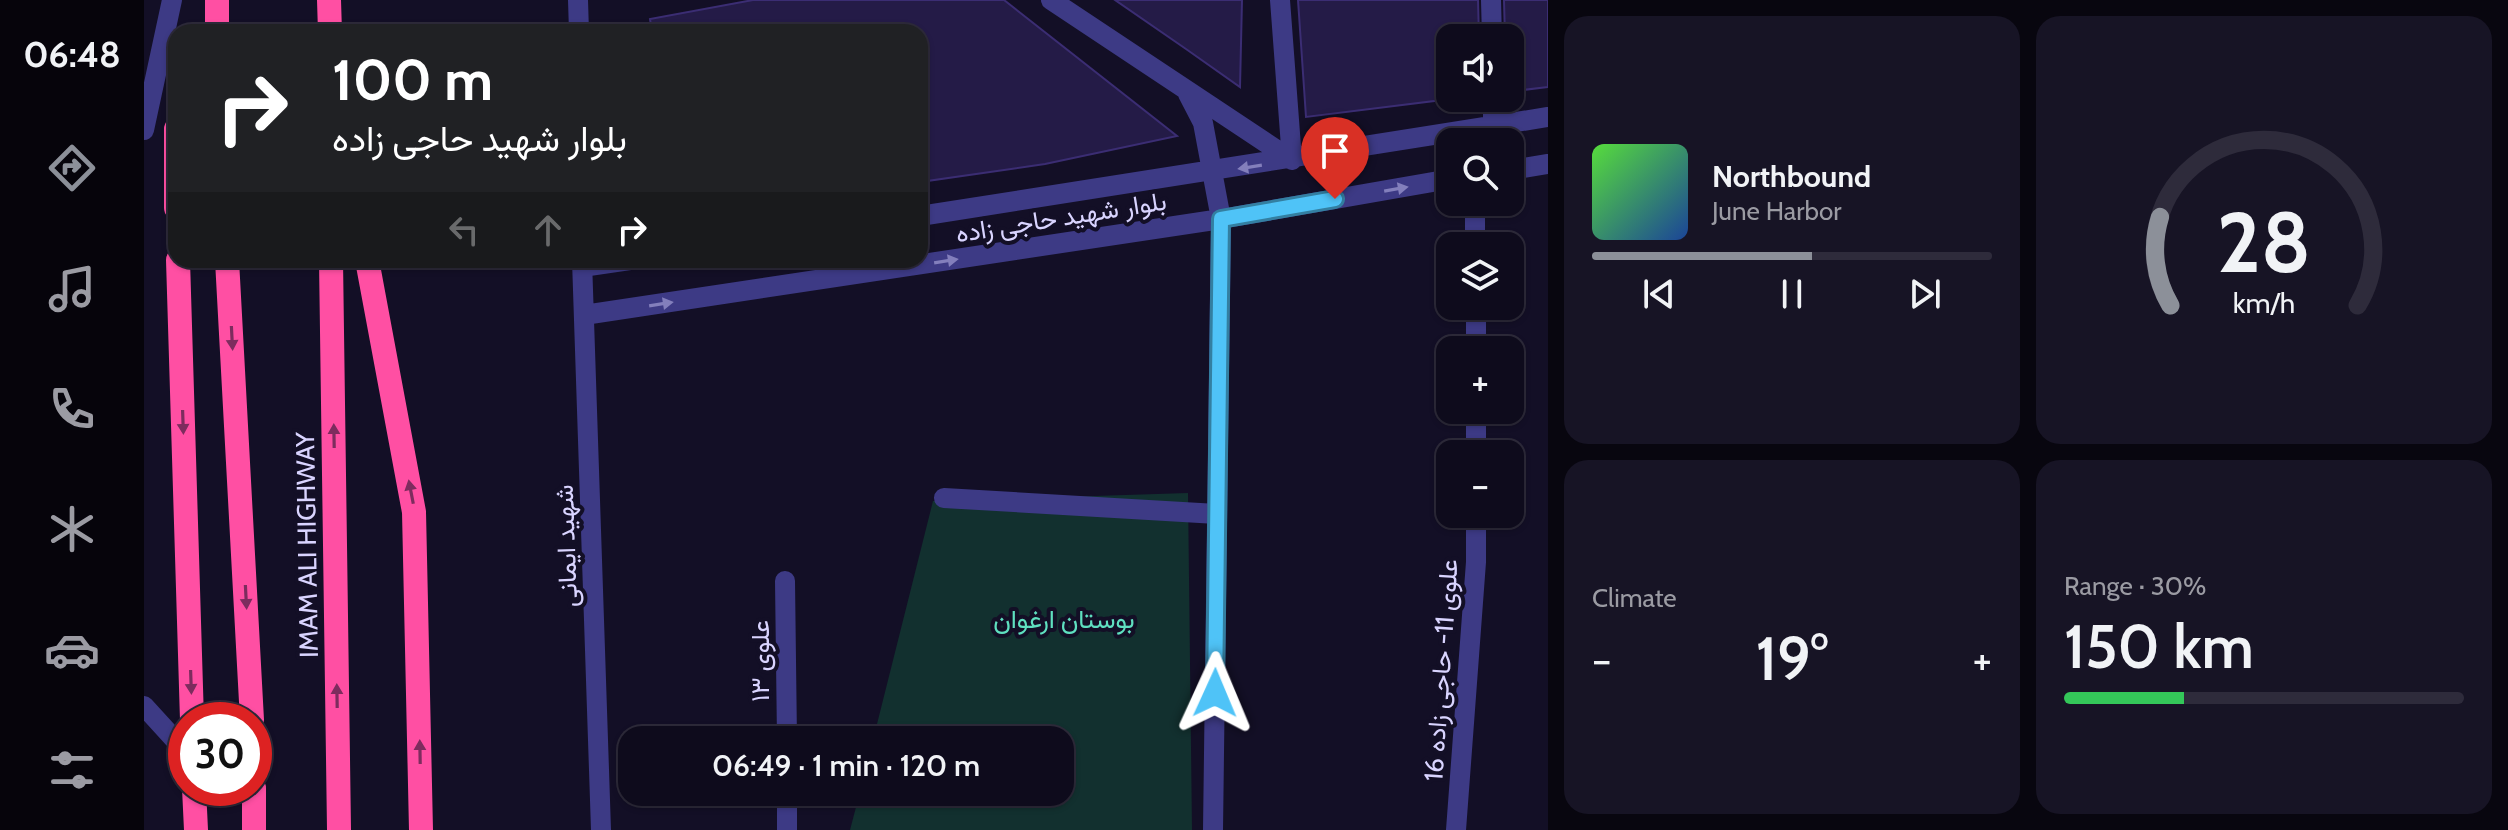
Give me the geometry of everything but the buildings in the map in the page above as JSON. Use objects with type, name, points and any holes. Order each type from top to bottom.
[{"type":"highway","points":[[217,0],[217,24]]},
{"type":"highway","points":[[329,0],[330,24]]},
{"type":"highway","points":[[178,268],[191,702]]},
{"type":"highway","points":[[227,268],[251,702]]},
{"type":"highway","name":"IMAM ALI HIGHWAY","points":[[331,268],[339,830]]},
{"type":"highway","points":[[368,268],[414,512],[421,830]]},
{"type":"highway","points":[[195,806],[196,830]]},
{"type":"highway","points":[[254,806],[254,830]]},
{"type":"street","points":[[144,130],[172,0]]},
{"type":"street","points":[[579,0],[579,24]]},
{"type":"street","points":[[1051,0],[1188,94],[1292,160]]},
{"type":"street","points":[[1280,0],[1292,160]]},
{"type":"street","points":[[1491,0],[1492,24]]},
{"type":"street","points":[[1188,94],[1203,123],[1221,219],[1213,830]]},
{"type":"street","points":[[1493,112],[1493,126]]},
{"type":"street","name":"بلوار شهید حاجی زاده","points":[[928,215],[1213,173],[1548,117]]},
{"type":"street","points":[[1524,168],[1548,164]]},
{"type":"street","name":"بلوار شهید حاجی زاده","points":[[928,263],[1221,219],[1436,181]]},
{"type":"street","name":"شهید ایمانی","points":[[582,268],[601,830]]},
{"type":"street","name":"بلوار شهید حاجی زاده","points":[[584,315],[896,268]]},
{"type":"street","points":[[944,498],[1217,514]]},
{"type":"street","name":"علوی 11- حاجی زاده 16","points":[[1456,830],[1476,528]]},
{"type":"street","name":"علوی ۱۳","points":[[785,581],[787,726]]},
{"type":"street","points":[[144,706],[168,732]]},
{"type":"street","points":[[787,806],[787,830]]},
{"type":"green space","name":"بوستان ارغوان","points":[[1188,493],[1192,830],[850,830],[856,806],[1074,806],[1074,726],[877,726],[933,501]]},
{"type":"route","points":[[1215,693],[1221,219],[1335,199]]}]
